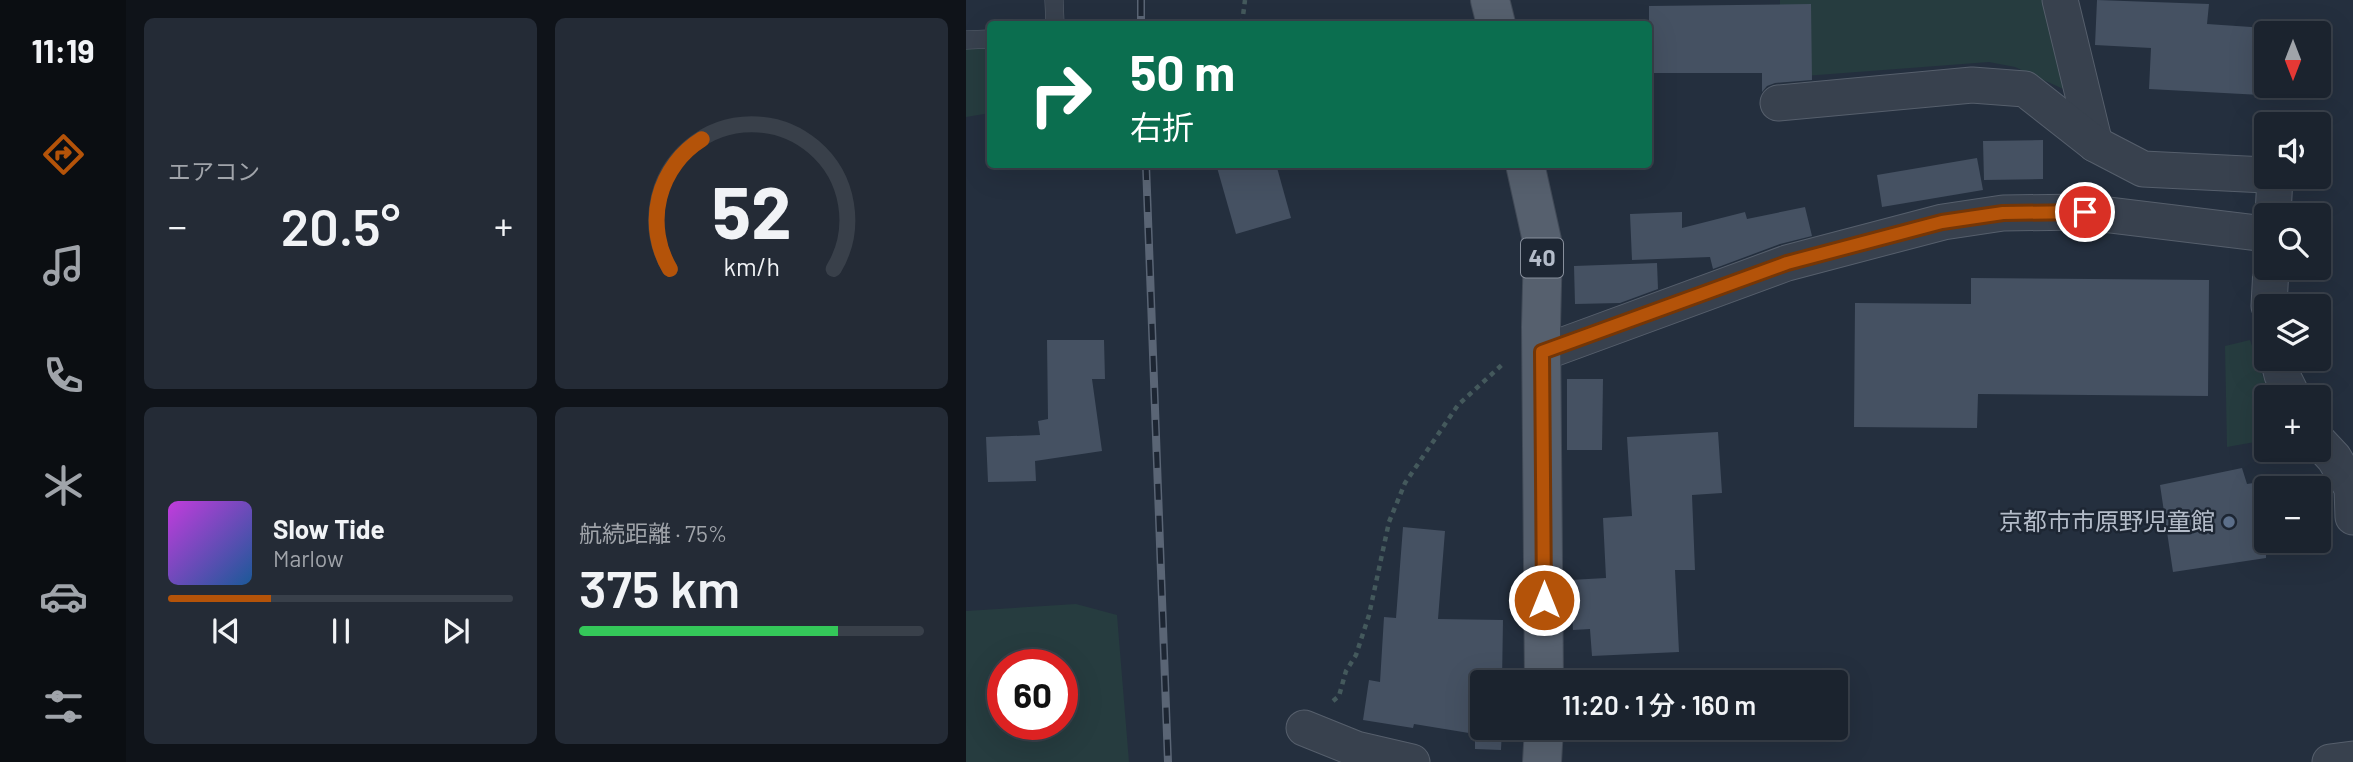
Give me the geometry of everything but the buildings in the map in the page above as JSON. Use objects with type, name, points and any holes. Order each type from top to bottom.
[{"type":"main road","points":[[1490,0],[1495,21]]},
{"type":"main road","name":"40","points":[[1526,168],[1543,245],[1541,340],[1544,670]]},
{"type":"main road","points":[[1542,762],[1543,740]]},
{"type":"street","points":[[2060,0],[2095,144]]},
{"type":"street","points":[[1778,103],[1972,85],[2025,89],[2095,144],[2143,169],[2254,174]]},
{"type":"street","points":[[1541,340],[1787,263],[1942,222],[2003,213],[2085,212],[2254,233]]},
{"type":"street","points":[[2331,455],[2352,488],[2353,517]]},
{"type":"street","points":[[1304,729],[1356,749],[1412,762]]},
{"type":"street","points":[[2330,762],[2353,759]]},
{"type":"lane","points":[[1054,0],[1055,21]]},
{"type":"lane","points":[[966,40],[987,39]]},
{"type":"path","points":[[1242,21],[1245,0]]},
{"type":"path","points":[[1304,729],[1339,696],[1346,671],[1356,655],[1369,615],[1389,522],[1405,484],[1458,405],[1541,340]]},
{"type":"green space","points":[[1780,0],[2050,0],[2070,92],[2015,67],[1989,62],[1778,78]]},
{"type":"green space","points":[[987,48],[987,114],[966,117],[966,49]]},
{"type":"green space","points":[[2250,340],[2254,351],[2254,371],[2261,371],[2266,385],[2254,385],[2254,442],[2227,447],[2225,346]]},
{"type":"green space","points":[[1076,604],[1117,615],[1129,762],[966,762],[966,611]]},
{"type":"railway","points":[[1141,0],[1141,21]]},
{"type":"railway","points":[[1146,168],[1168,762]]},
{"type":"place","name":"京都市市原野児童館","points":[[2229,522]]},
{"type":"route","points":[[1544,600],[1542,352],[1787,263],[1942,222],[2003,213],[2085,212]]}]
